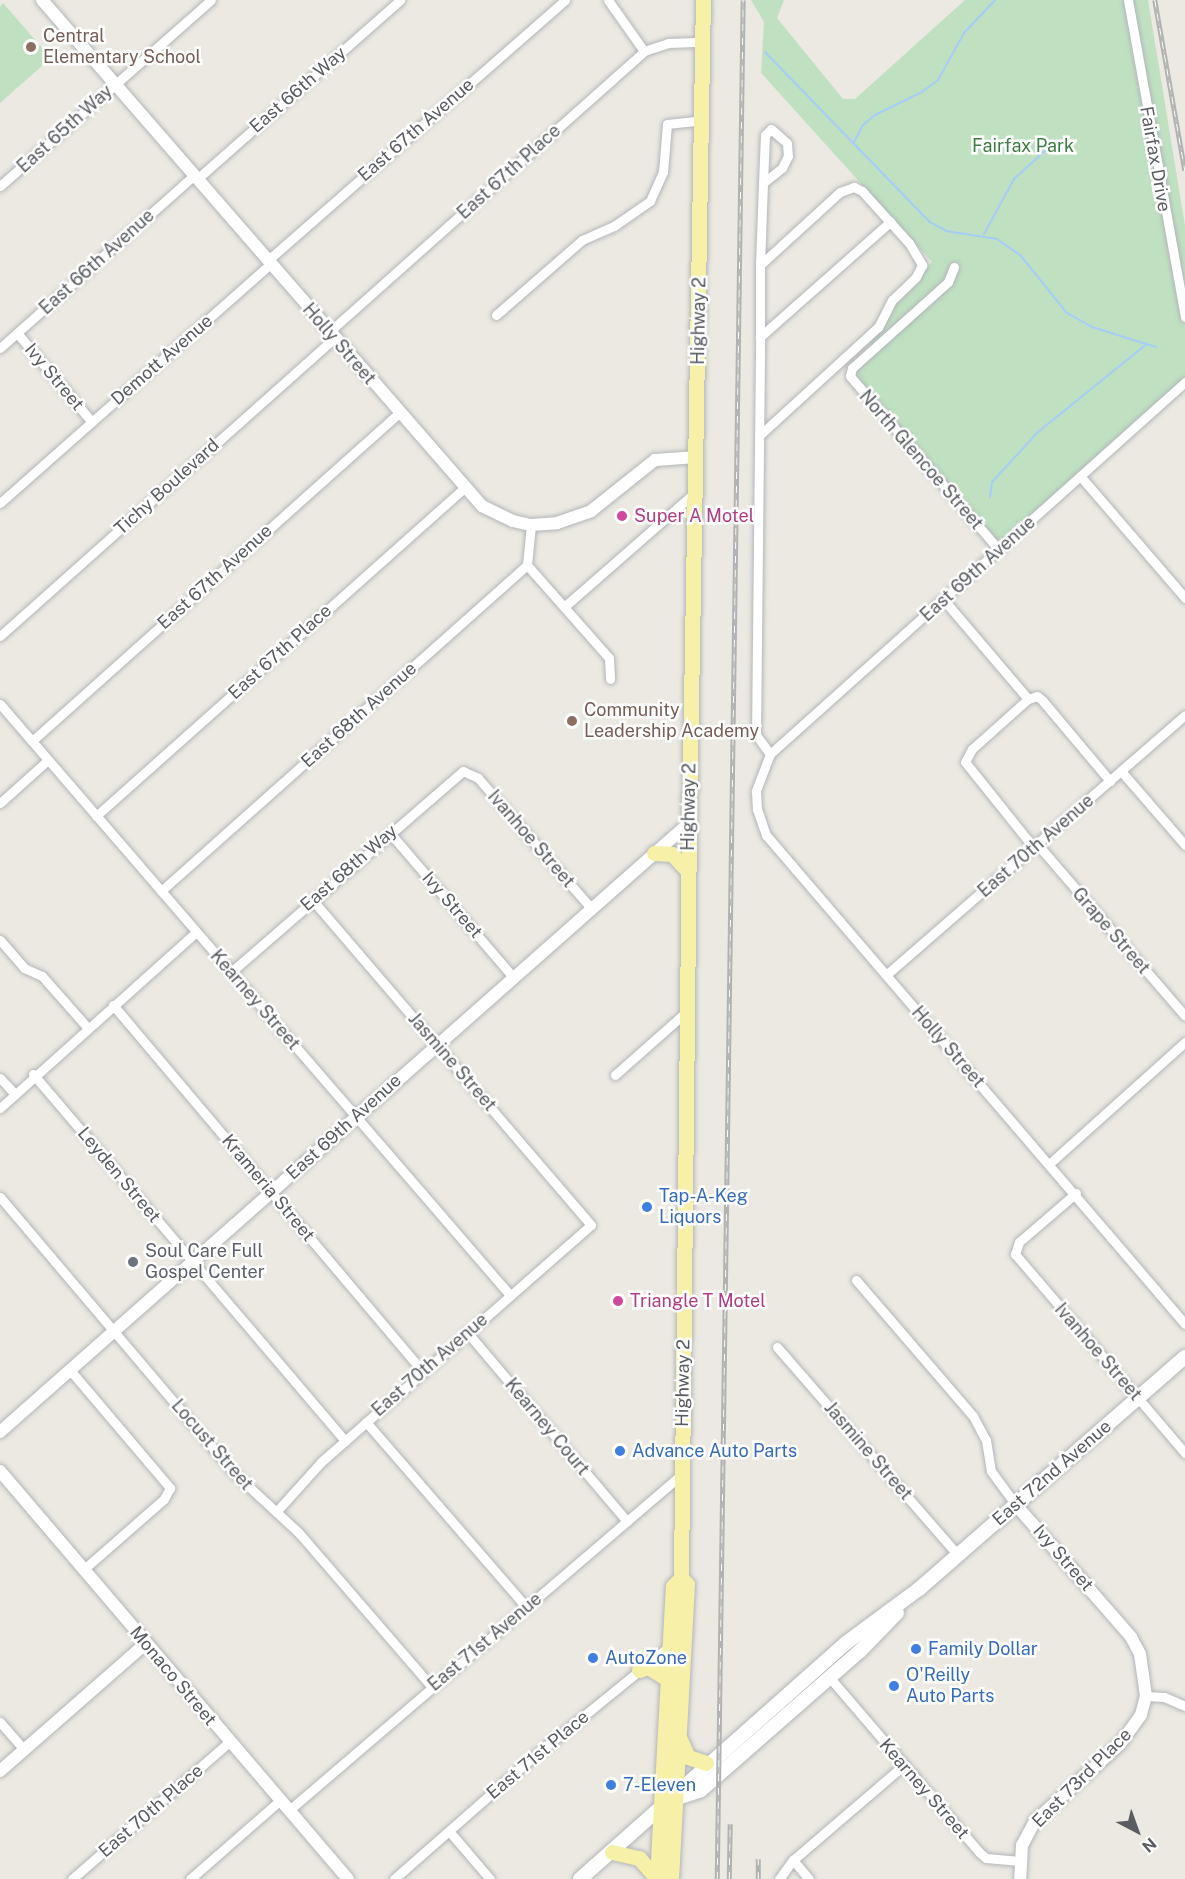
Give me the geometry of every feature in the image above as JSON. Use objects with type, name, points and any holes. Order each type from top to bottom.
[{"type":"main road","name":"Highway 2","points":[[657,1879],[673,1586],[681,1578],[688,871],[703,120],[703,0]]},
{"type":"main road","points":[[654,853],[672,854],[688,871]]},
{"type":"main road","name":"East 72nd Avenue","points":[[674,1799],[701,1790],[830,1678],[919,1589],[1185,1357]]},
{"type":"main road","name":"Highway 2","points":[[671,1879],[687,1584],[681,1578]]},
{"type":"main road","name":"East 72nd Avenue","points":[[580,1879],[661,1811],[706,1763],[846,1643],[919,1589]]},
{"type":"main road","points":[[639,1670],[648,1667],[668,1679]]},
{"type":"main road","points":[[678,1731],[686,1755],[706,1763]]},
{"type":"main road","points":[[612,1852],[639,1858],[657,1879]]},
{"type":"street","name":"Holly Street","points":[[42,0],[464,488],[492,512],[531,525],[557,522],[591,511],[655,460],[697,457]]},
{"type":"street","name":"East 65th Way","points":[[0,186],[211,0]]},
{"type":"street","name":"East 66th Way","points":[[195,177],[399,0]]},
{"type":"street","name":"East 67th Avenue","points":[[269,262],[566,0]]},
{"type":"street","points":[[608,0],[644,51]]},
{"type":"street","name":"Fairfax Drive","points":[[1128,0],[1185,317]]},
{"type":"street","name":"East 67th Place","points":[[332,335],[644,51],[668,43],[703,42]]},
{"type":"street","points":[[496,315],[582,240],[614,226],[650,201],[661,179],[667,124],[703,120]]},
{"type":"street","points":[[763,183],[783,168],[788,156],[787,143],[771,129],[765,135],[763,183],[760,265],[761,434],[756,735],[770,754]]},
{"type":"street","name":"East 66th Avenue","points":[[0,348],[195,177]]},
{"type":"street","points":[[760,265],[848,187],[862,191],[920,259],[916,277],[892,300],[878,327],[761,434]]},
{"type":"street","points":[[760,336],[890,222]]},
{"type":"street","name":"Demott Avenue","points":[[0,503],[269,262]]},
{"type":"street","name":"North Glencoe Street","points":[[954,267],[948,282],[852,368],[850,376],[999,550]]},
{"type":"street","name":"Ivy Street","points":[[17,333],[92,422]]},
{"type":"street","name":"Tichy Boulevard","points":[[0,636],[332,335]]},
{"type":"street","name":"East 69th Avenue","points":[[770,754],[1185,382]]},
{"type":"street","name":"East 67th Avenue","points":[[32,741],[399,413]]},
{"type":"street","points":[[1081,477],[1185,598]]},
{"type":"street","name":"East 67th Place","points":[[96,816],[464,488]]},
{"type":"street","points":[[564,607],[696,491]]},
{"type":"street","points":[[531,525],[527,565],[609,658],[610,679]]},
{"type":"street","name":"East 68th Avenue","points":[[161,891],[527,565]]},
{"type":"street","points":[[943,600],[1028,699],[1033,696],[1042,700],[1110,781]]},
{"type":"street","name":"Grape Street","points":[[1028,699],[972,749],[964,762],[1185,1016]]},
{"type":"street","name":"Kearney Street","points":[[0,704],[510,1295]]},
{"type":"street","name":"East 70th Avenue","points":[[886,975],[1036,847],[1185,715]]},
{"type":"street","name":"Holly Street","points":[[770,754],[756,791],[764,832],[1076,1193],[1185,1324]]},
{"type":"street","points":[[0,803],[48,760]]},
{"type":"street","name":"East 68th Way","points":[[231,972],[460,772],[469,771]]},
{"type":"street","name":"Ivanhoe Street","points":[[469,771],[591,908]]},
{"type":"street","points":[[1121,771],[1185,845]]},
{"type":"street","name":"East 69th Avenue","points":[[0,1432],[689,823]]},
{"type":"street","name":"Ivy Street","points":[[390,833],[513,977]]},
{"type":"street","name":"Jasmine Street","points":[[312,900],[591,1225]]},
{"type":"street","points":[[0,1108],[33,1074],[196,932]]},
{"type":"street","points":[[0,940],[24,968],[42,976],[87,1027]]},
{"type":"street","name":"Krameria Street","points":[[113,1005],[423,1371]]},
{"type":"street","points":[[615,1076],[687,1011]]},
{"type":"street","points":[[1049,1164],[1185,1042]]},
{"type":"street","name":"Leyden Street","points":[[33,1074],[345,1441]]},
{"type":"street","points":[[0,1078],[15,1094]]},
{"type":"street","name":"Ivanhoe Street","points":[[1076,1193],[1014,1250],[1024,1268],[1185,1452]]},
{"type":"street","name":"Locust Street","points":[[0,1197],[234,1473],[299,1533],[432,1687]]},
{"type":"street","name":"East 70th Avenue","points":[[276,1512],[293,1490],[345,1441],[591,1225]]},
{"type":"street","name":"Ivy Street","points":[[856,1280],[973,1416],[986,1440],[995,1478],[1131,1637],[1140,1654],[1146,1696]]},
{"type":"street","name":"Kearney Court","points":[[467,1332],[627,1521]]},
{"type":"street","name":"Jasmine Street","points":[[777,1347],[958,1555]]},
{"type":"street","points":[[70,1371],[169,1486],[169,1494],[83,1570]]},
{"type":"street","points":[[366,1422],[526,1607]]},
{"type":"street","name":"Monaco Street","points":[[0,1471],[283,1806],[348,1879]]},
{"type":"street","name":"East 71st Avenue","points":[[190,1879],[432,1687],[682,1474]]},
{"type":"street","name":"East 71st Place","points":[[394,1879],[582,1717],[685,1634]]},
{"type":"street","points":[[0,1771],[146,1643]]},
{"type":"street","name":"Kearney Street","points":[[830,1678],[986,1858],[1020,1861]]},
{"type":"street","points":[[1146,1696],[1164,1697],[1185,1707]]},
{"type":"street","name":"East 73rd Place","points":[[1020,1861],[1022,1845],[1035,1821],[1121,1743],[1141,1715],[1146,1696]]},
{"type":"street","points":[[0,1722],[24,1750]]},
{"type":"street","name":"East 70th Place","points":[[72,1879],[84,1875],[229,1742]]},
{"type":"street","points":[[779,1879],[793,1860],[904,1765]]},
{"type":"street","points":[[449,1831],[489,1879]]},
{"type":"street","points":[[793,1860],[809,1879]]},
{"type":"street","points":[[1020,1861],[1020,1879]]},
{"type":"green space","name":"Fairfax Park","points":[[751,0],[784,0],[777,18],[843,99],[855,99],[965,0],[1148,0],[1185,226],[1185,382],[999,550],[852,380],[892,300],[932,262],[761,73],[764,22]]},
{"type":"green space","points":[[3,3],[51,58],[0,103],[0,7]]},
{"type":"waterway","points":[[854,142],[863,125],[875,115],[922,92],[938,80],[964,33],[995,0]]},
{"type":"waterway","points":[[765,52],[930,222],[946,231],[997,239],[1021,256],[1067,313],[1092,327],[1156,347]]},
{"type":"waterway","points":[[984,234],[1014,179],[1056,141]]},
{"type":"waterway","points":[[990,497],[992,482],[1038,432],[1148,343]]},
{"type":"railway","points":[[717,1879],[743,0]]},
{"type":"railway","points":[[1155,0],[1185,170]]},
{"type":"railway","points":[[729,1879],[730,1824]]},
{"type":"railway","points":[[758,1859],[758,1879]]},
{"type":"place","name":"Central Elementary School","points":[[31,47]]},
{"type":"place","name":"Super A Motel","points":[[622,516]]},
{"type":"place","name":"Community Leadership Academy","points":[[572,721]]},
{"type":"place","name":"Tap-A-Keg Liquors","points":[[647,1207]]},
{"type":"place","name":"Soul Care Full Gospel Center","points":[[133,1262]]},
{"type":"place","name":"Triangle T Motel","points":[[618,1301]]},
{"type":"place","name":"Advance Auto Parts","points":[[620,1451]]},
{"type":"place","name":"Family Dollar","points":[[916,1649]]},
{"type":"place","name":"AutoZone","points":[[593,1658]]},
{"type":"place","name":"O'Reilly Auto Parts","points":[[894,1686]]},
{"type":"place","name":"7-Eleven","points":[[611,1785]]}]
